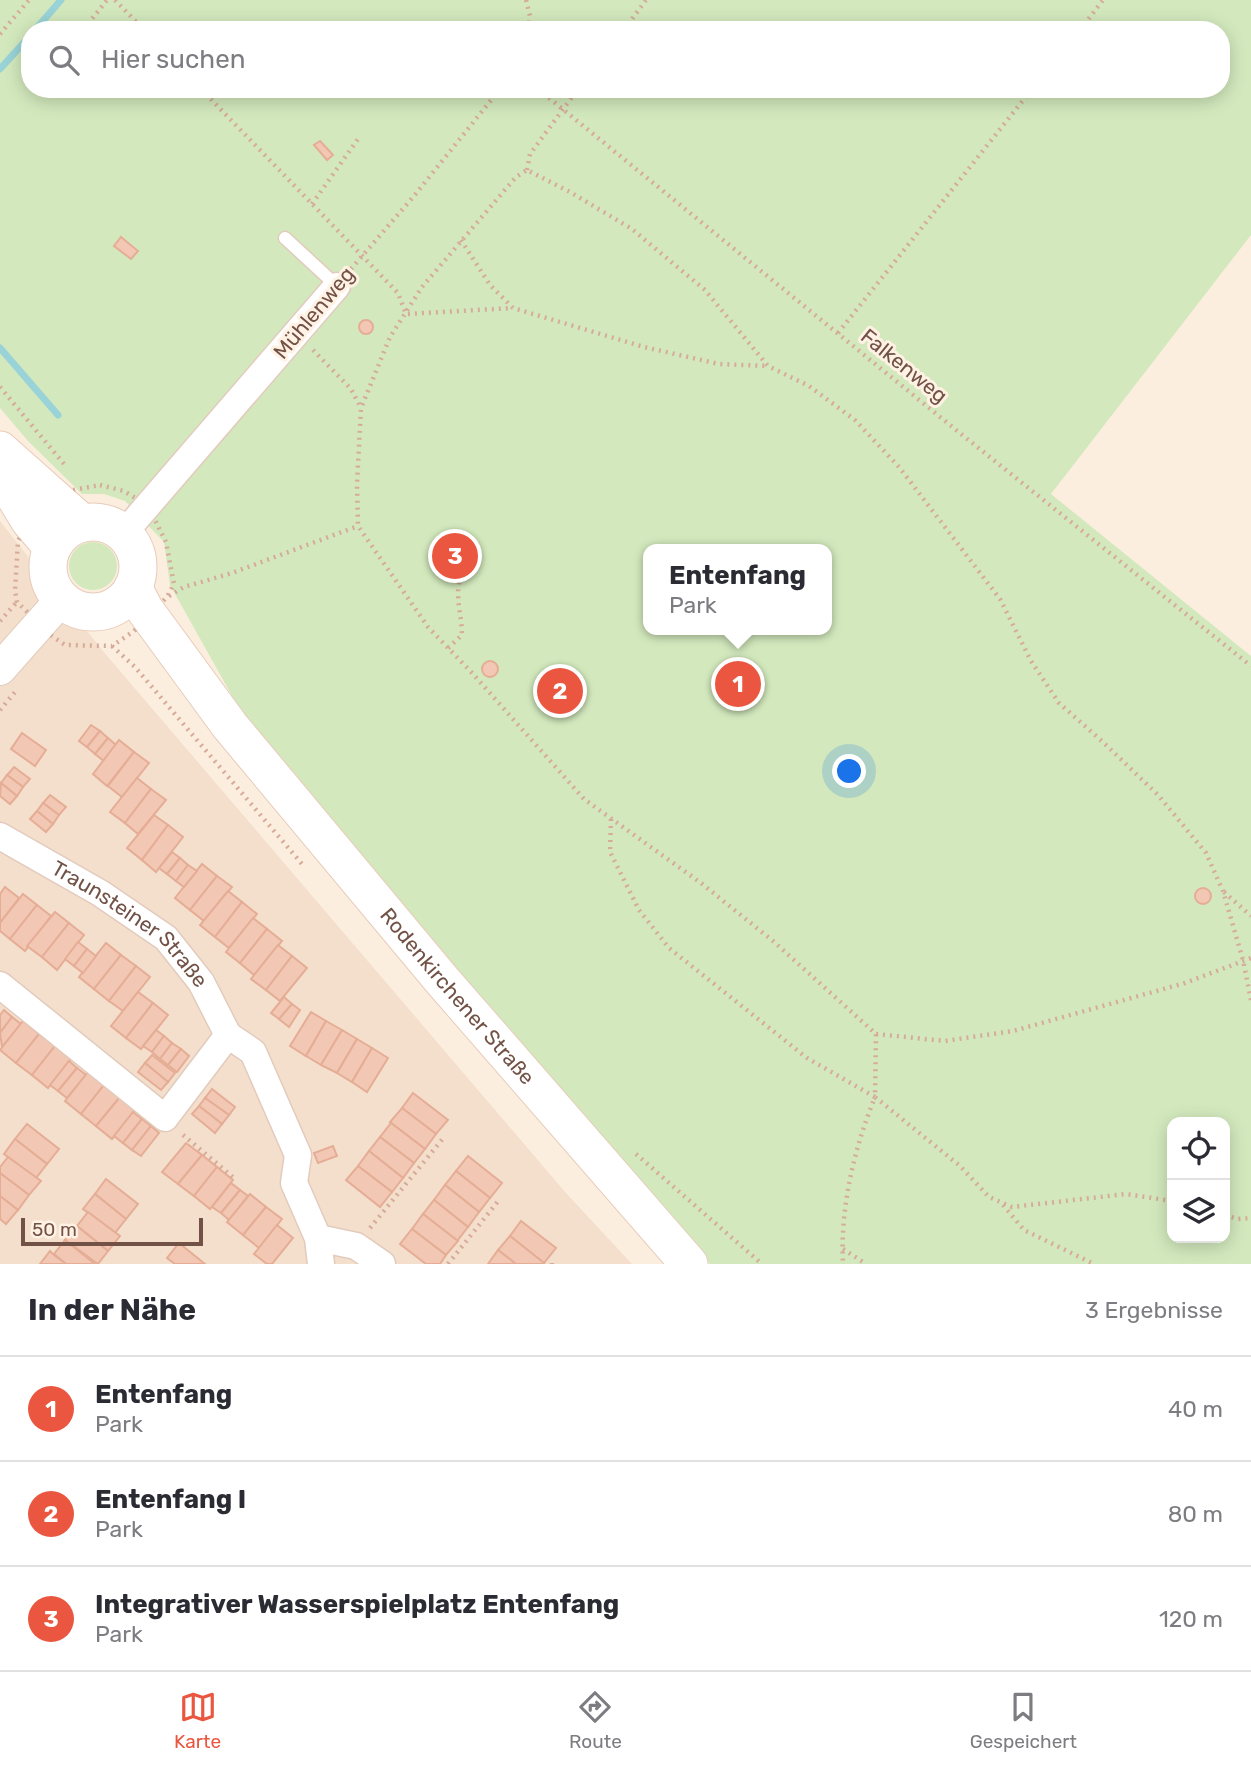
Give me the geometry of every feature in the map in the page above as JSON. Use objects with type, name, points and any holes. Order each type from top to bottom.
[{"type":"main road","points":[[0,450],[83,505],[103,522],[124,533],[134,547],[138,569],[122,598],[97,612],[79,610],[61,600],[49,578],[48,558],[35,544],[29,520],[0,472]]},
{"type":"main road","points":[[35,544],[59,537],[69,528],[83,505]]},
{"type":"main road","name":"Rodenkirchener Straße","points":[[122,598],[145,610],[230,726],[440,979],[689,1264]]},
{"type":"street","name":"Mühlenweg","points":[[124,533],[296,337],[337,286]]},
{"type":"street","points":[[0,669],[61,600]]},
{"type":"street","name":"Traunsteiner Straße","points":[[1,836],[100,892],[166,938],[201,982],[228,1035],[253,1052],[298,1155],[294,1183],[318,1238],[321,1264]]},
{"type":"street","points":[[0,985],[164,1118],[228,1035]]},
{"type":"street","points":[[318,1238],[356,1246],[382,1264]]},
{"type":"lane","points":[[285,238],[337,286]]},
{"type":"path","points":[[0,34],[29,0]]},
{"type":"path","points":[[90,21],[107,0]]},
{"type":"path","points":[[115,0],[135,21]]},
{"type":"path","points":[[526,0],[529,21]]},
{"type":"path","points":[[631,21],[646,0]]},
{"type":"path","points":[[1087,21],[1103,0]]},
{"type":"path","points":[[210,98],[398,293],[406,314]]},
{"type":"path","name":"Mühlenweg","points":[[337,286],[493,98]]},
{"type":"path","name":"Falkenweg","points":[[550,98],[1251,666]]},
{"type":"path","points":[[571,98],[530,154],[527,170],[516,177],[422,287],[390,337],[361,408],[358,526],[428,627],[584,799],[701,883],[773,941],[876,1034],[945,1041],[1013,1031],[1185,983],[1251,958]]},
{"type":"path","points":[[838,333],[1025,98]]},
{"type":"path","points":[[312,204],[358,139]]},
{"type":"path","points":[[527,170],[632,229],[705,290],[768,366],[809,386],[855,421],[899,467],[1000,599],[1031,662],[1059,703],[1158,795],[1206,853],[1223,891],[1243,960],[1251,1000]]},
{"type":"path","points":[[461,240],[490,285],[513,308]]},
{"type":"path","points":[[406,314],[513,308],[644,347],[719,365],[768,366]]},
{"type":"path","points":[[296,337],[321,356],[351,389],[361,408]]},
{"type":"path","points":[[0,387],[67,468]]},
{"type":"path","points":[[76,478],[83,505]]},
{"type":"path","points":[[168,608],[167,597],[184,587],[232,573],[358,526]]},
{"type":"path","points":[[0,621],[17,602],[15,590],[35,544]]},
{"type":"path","points":[[448,648],[462,635],[457,603],[459,583],[464,570]]},
{"type":"path","points":[[65,645],[112,646]]},
{"type":"path","points":[[611,818],[611,852],[639,910],[669,948],[807,1058],[875,1097],[960,1166],[989,1197],[1012,1207],[1126,1194],[1167,1199]]},
{"type":"path","points":[[1223,891],[1251,916]]},
{"type":"path","points":[[843,1264],[841,1227],[862,1129],[875,1097],[876,1034]]},
{"type":"path","points":[[164,1118],[234,1178]]},
{"type":"path","points":[[635,1153],[762,1264]]},
{"type":"path","points":[[448,1264],[499,1200]]},
{"type":"path","points":[[1001,1203],[1024,1230],[1094,1264]]},
{"type":"path","points":[[1230,1217],[1251,1218]]},
{"type":"path","points":[[842,1249],[866,1264]]},
{"type":"shaded area","points":[[0,521],[103,651],[566,1193],[632,1264],[0,1264]]},
{"type":"green space","points":[[0,0],[1251,0],[1251,235],[1051,494],[1251,656],[1251,1264],[710,1264],[459,977],[241,712],[170,585],[164,542],[125,501],[104,494],[82,494],[28,441],[0,408]]},
{"type":"green space","points":[[93,542],[110,549],[117,566],[110,583],[93,590],[76,583],[69,566],[76,549]]},
{"type":"building","points":[[320,141],[333,155],[327,160],[314,145]]},
{"type":"building","points":[[121,237],[138,251],[131,259],[114,246]]},
{"type":"building","points":[[363,320],[369,320],[373,327],[369,334],[363,334],[359,330],[359,324]]},
{"type":"building","points":[[490,661],[496,663],[496,675],[490,677],[484,675],[482,669],[484,663]]},
{"type":"building","points":[[91,725],[100,731],[87,747],[79,741]]},
{"type":"building","points":[[100,731],[108,738],[95,754],[87,747]]},
{"type":"building","points":[[22,733],[46,750],[35,766],[11,749]]},
{"type":"building","points":[[108,738],[116,745],[104,761],[95,754]]},
{"type":"building","points":[[119,740],[134,752],[107,786],[93,774]]},
{"type":"building","points":[[134,752],[149,763],[122,797],[108,786]]},
{"type":"building","points":[[14,767],[30,779],[23,787],[7,775]]},
{"type":"building","points":[[7,775],[23,787],[17,796],[1,783]]},
{"type":"building","points":[[137,778],[151,789],[125,823],[110,812]]},
{"type":"building","points":[[1,783],[17,796],[10,804],[0,796]]},
{"type":"building","points":[[151,789],[166,800],[138,834],[125,823]]},
{"type":"building","points":[[50,795],[66,807],[59,815],[43,803]]},
{"type":"building","points":[[43,803],[59,815],[53,824],[37,811]]},
{"type":"building","points":[[37,811],[53,824],[46,832],[30,819]]},
{"type":"building","points":[[154,815],[168,825],[142,860],[127,848]]},
{"type":"building","points":[[168,825],[183,837],[156,872],[142,860]]},
{"type":"building","points":[[172,852],[180,858],[167,874],[159,868]]},
{"type":"building","points":[[180,858],[188,865],[176,881],[167,874]]},
{"type":"building","points":[[202,864],[217,876],[190,910],[175,898]]},
{"type":"building","points":[[188,865],[197,871],[184,887],[176,881]]},
{"type":"building","points":[[217,876],[232,887],[204,921],[190,910]]},
{"type":"building","points":[[5,887],[19,898],[0,923],[0,894]]},
{"type":"building","points":[[1203,888],[1209,890],[1209,902],[1203,904],[1197,902],[1195,896],[1197,890]]},
{"type":"building","points":[[228,891],[242,902],[215,937],[200,925]]},
{"type":"building","points":[[23,894],[37,905],[10,939],[0,931],[0,923]]},
{"type":"building","points":[[242,902],[257,914],[229,948],[215,937]]},
{"type":"building","points":[[37,905],[51,916],[25,951],[10,939]]},
{"type":"building","points":[[55,912],[69,923],[42,957],[27,946]]},
{"type":"building","points":[[253,918],[267,929],[240,963],[226,952]]},
{"type":"building","points":[[69,923],[84,935],[57,970],[42,957]]},
{"type":"building","points":[[267,929],[282,941],[254,975],[240,963]]},
{"type":"building","points":[[78,942],[87,949],[74,966],[65,959]]},
{"type":"building","points":[[106,943],[121,955],[94,989],[79,977]]},
{"type":"building","points":[[278,945],[292,956],[266,990],[251,979]]},
{"type":"building","points":[[87,949],[96,956],[83,973],[74,966]]},
{"type":"building","points":[[121,955],[136,966],[109,1001],[94,989]]},
{"type":"building","points":[[292,956],[307,968],[280,1001],[266,990]]},
{"type":"building","points":[[136,966],[150,977],[123,1011],[109,1001]]},
{"type":"building","points":[[138,992],[153,1003],[126,1038],[111,1026]]},
{"type":"building","points":[[284,997],[292,1004],[279,1019],[271,1013]]},
{"type":"building","points":[[153,1003],[168,1015],[141,1049],[126,1038]]},
{"type":"building","points":[[292,1004],[300,1010],[289,1027],[279,1019]]},
{"type":"building","points":[[4,1010],[12,1017],[0,1033],[0,1015]]},
{"type":"building","points":[[311,1012],[326,1021],[306,1056],[290,1046]]},
{"type":"building","points":[[12,1017],[21,1024],[2,1047],[0,1033]]},
{"type":"building","points":[[23,1021],[39,1034],[16,1063],[0,1050]]},
{"type":"building","points":[[326,1021],[342,1030],[321,1065],[306,1056]]},
{"type":"building","points":[[156,1030],[164,1036],[152,1052],[143,1046]]},
{"type":"building","points":[[342,1030],[357,1039],[337,1073],[321,1065]]},
{"type":"building","points":[[39,1034],[55,1046],[32,1075],[16,1063]]},
{"type":"building","points":[[164,1036],[172,1043],[160,1059],[152,1052]]},
{"type":"building","points":[[357,1039],[372,1048],[352,1082],[337,1073]]},
{"type":"building","points":[[172,1043],[181,1049],[168,1065],[160,1059]]},
{"type":"building","points":[[55,1046],[71,1059],[48,1088],[32,1075]]},
{"type":"building","points":[[372,1048],[388,1058],[367,1092],[352,1082]]},
{"type":"building","points":[[181,1049],[189,1056],[177,1072],[168,1065]]},
{"type":"building","points":[[152,1055],[175,1073],[168,1082],[145,1063]]},
{"type":"building","points":[[69,1061],[77,1068],[58,1091],[50,1085]]},
{"type":"building","points":[[145,1063],[168,1082],[161,1090],[138,1072]]},
{"type":"building","points":[[77,1068],[86,1075],[67,1098],[58,1091]]},
{"type":"building","points":[[88,1072],[104,1085],[81,1114],[65,1101]]},
{"type":"building","points":[[104,1085],[120,1097],[96,1126],[81,1114]]},
{"type":"building","points":[[212,1089],[235,1107],[229,1115],[205,1098]]},
{"type":"building","points":[[413,1093],[448,1120],[436,1134],[402,1108]]},
{"type":"building","points":[[120,1097],[136,1110],[112,1139],[96,1126]]},
{"type":"building","points":[[205,1098],[229,1115],[222,1124],[199,1106]]},
{"type":"building","points":[[199,1106],[222,1124],[215,1133],[192,1114]]},
{"type":"building","points":[[402,1108],[436,1134],[425,1149],[390,1122]]},
{"type":"building","points":[[133,1112],[142,1119],[123,1143],[114,1136]]},
{"type":"building","points":[[142,1119],[151,1126],[132,1150],[123,1143]]},
{"type":"building","points":[[391,1123],[425,1149],[414,1163],[380,1137]]},
{"type":"building","points":[[27,1124],[59,1149],[47,1164],[15,1139]]},
{"type":"building","points":[[151,1126],[159,1133],[141,1156],[132,1150]]},
{"type":"building","points":[[380,1137],[414,1163],[403,1178],[369,1151]]},
{"type":"building","points":[[15,1139],[47,1164],[36,1178],[4,1154]]},
{"type":"building","points":[[186,1143],[202,1155],[178,1184],[162,1172]]},
{"type":"building","points":[[333,1146],[337,1156],[318,1163],[314,1153]]},
{"type":"building","points":[[369,1151],[403,1178],[392,1192],[358,1166]]},
{"type":"building","points":[[202,1155],[217,1167],[194,1196],[178,1184]]},
{"type":"building","points":[[468,1156],[502,1183],[490,1198],[456,1171]]},
{"type":"building","points":[[8,1157],[41,1181],[29,1195],[0,1173],[0,1167]]},
{"type":"building","points":[[358,1166],[392,1192],[380,1207],[346,1180]]},
{"type":"building","points":[[217,1167],[233,1180],[210,1209],[194,1196]]},
{"type":"building","points":[[456,1171],[490,1198],[479,1212],[445,1185]]},
{"type":"building","points":[[0,1173],[29,1195],[18,1210],[0,1196]]},
{"type":"building","points":[[106,1179],[138,1204],[126,1219],[95,1194]]},
{"type":"building","points":[[231,1183],[240,1190],[221,1213],[212,1207]]},
{"type":"building","points":[[445,1185],[479,1212],[468,1227],[434,1200]]},
{"type":"building","points":[[240,1190],[248,1196],[229,1220],[221,1213]]},
{"type":"building","points":[[95,1194],[126,1219],[115,1233],[83,1209]]},
{"type":"building","points":[[250,1194],[266,1207],[243,1235],[227,1222]]},
{"type":"building","points":[[0,1196],[18,1210],[6,1224],[0,1219]]},
{"type":"building","points":[[434,1200],[468,1227],[457,1241],[423,1214]]},
{"type":"building","points":[[266,1207],[282,1219],[259,1248],[243,1235]]},
{"type":"building","points":[[88,1212],[120,1236],[108,1251],[77,1226]]},
{"type":"building","points":[[423,1214],[458,1241],[446,1255],[412,1229]]},
{"type":"building","points":[[521,1221],[556,1248],[544,1263],[510,1236]]},
{"type":"building","points":[[277,1225],[293,1238],[272,1264],[267,1264],[254,1254]]},
{"type":"building","points":[[77,1226],[108,1251],[98,1264],[65,1240]]},
{"type":"building","points":[[412,1229],[446,1255],[440,1264],[426,1264],[400,1244]]},
{"type":"building","points":[[510,1236],[544,1263],[516,1264],[498,1250]]},
{"type":"building","points":[[65,1240],[95,1264],[66,1264],[54,1254]]},
{"type":"building","points":[[179,1243],[205,1264],[175,1264],[167,1258]]},
{"type":"building","points":[[498,1250],[516,1264],[488,1264]]},
{"type":"building","points":[[50,1251],[54,1255],[66,1264],[40,1264]]},
{"type":"waterway","points":[[43,21],[61,0]]},
{"type":"waterway","points":[[0,69],[21,46]]},
{"type":"waterway","points":[[0,348],[58,415]]},
{"type":"place","name":"Integrativer Wasserspielplatz Entenfang","points":[[455,556]]},
{"type":"place","name":"Entenfang","points":[[738,684]]},
{"type":"place","name":"Entenfang I","points":[[560,691]]}]
